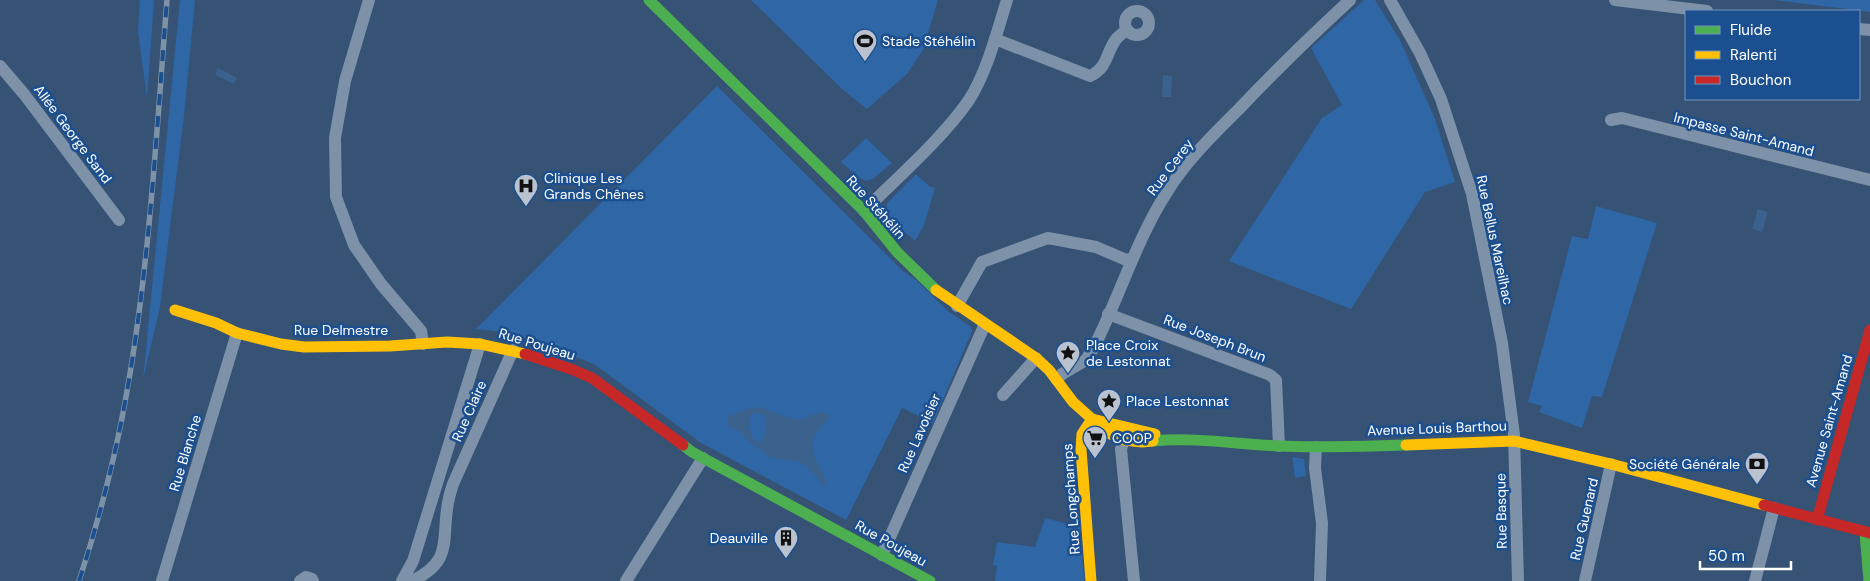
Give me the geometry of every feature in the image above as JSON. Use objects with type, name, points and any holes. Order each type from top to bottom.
[{"type":"street","points":[[369,0],[345,81],[335,138],[336,197],[354,245],[381,284],[421,330],[422,344]]},
{"type":"street","name":"Rue Stéhélin","points":[[649,0],[864,211],[897,252],[935,290],[1036,358],[1049,370],[1073,402],[1092,419]]},
{"type":"street","points":[[864,211],[942,134],[970,99],[988,59],[1007,0]]},
{"type":"street","name":"Rue Cerey","points":[[1057,380],[1062,374],[1086,360],[1094,347],[1131,260],[1167,191],[1197,152],[1291,55],[1350,0]]},
{"type":"street","name":"Rue Bellus Mareilhac","points":[[1390,0],[1420,53],[1441,100],[1472,194],[1502,343],[1514,441]]},
{"type":"street","points":[[1616,0],[1699,10]]},
{"type":"street","points":[[995,39],[1090,76],[1097,73],[1118,37],[1127,30]]},
{"type":"street","name":"Allée George Sand","points":[[0,66],[24,94],[119,220]]},
{"type":"street","name":"Impasse Saint-Amand","points":[[1611,120],[1622,118],[1870,180]]},
{"type":"street","points":[[957,306],[982,262],[1048,238],[1096,248],[1131,260]]},
{"type":"street","name":"Rue Delmestre","points":[[175,310],[216,323],[237,333],[281,344],[304,347],[422,344]]},
{"type":"street","name":"Rue Joseph Brun","points":[[1108,314],[1270,375],[1276,380],[1278,393],[1279,446]]},
{"type":"street","name":"Rue Lavoisier","points":[[882,554],[985,324]]},
{"type":"street","name":"Avenue Saint-Amand","points":[[1817,520],[1870,330]]},
{"type":"street","name":"Rue Blanche","points":[[162,581],[237,333]]},
{"type":"street","name":"Rue Poujeau","points":[[422,344],[447,342],[480,344],[513,350],[592,378],[703,458],[930,581]]},
{"type":"street","name":"Rue Claire","points":[[402,581],[413,561],[437,478],[480,344]]},
{"type":"street","name":"Rue Claire","points":[[412,581],[422,576],[437,563],[443,552],[446,539],[448,503],[453,484],[513,350]]},
{"type":"street","points":[[1003,395],[1036,358]]},
{"type":"street","points":[[1092,419],[1173,438]]},
{"type":"street","name":"Avenue Louis Barthou","points":[[1092,419],[1101,430],[1112,436],[1124,440],[1142,442],[1173,438],[1316,447],[1514,441],[1612,464],[1868,533]]},
{"type":"street","name":"Rue Longchamps","points":[[1091,581],[1081,450],[1082,434],[1092,419]]},
{"type":"street","points":[[1124,440],[1121,449],[1134,581]]},
{"type":"street","name":"Rue Basque","points":[[1514,441],[1518,581]]},
{"type":"street","points":[[1316,447],[1315,468],[1322,523],[1320,581]]},
{"type":"street","points":[[626,581],[703,458]]},
{"type":"street","name":"Rue Guenard","points":[[1585,581],[1612,464]]},
{"type":"street","points":[[437,478],[453,484]]},
{"type":"street","points":[[1755,581],[1774,508]]},
{"type":"street","points":[[1868,533],[1868,581]]},
{"type":"street","points":[[300,581],[306,577],[313,581]]},
{"type":"shaded area","points":[[140,0],[154,0],[147,99],[138,31]]},
{"type":"shaded area","points":[[180,0],[195,0],[184,116],[160,307],[143,380]]},
{"type":"shaded area","name":"Stade Stéhélin","points":[[751,0],[938,0],[923,50],[907,74],[867,109],[842,89]]},
{"type":"shaded area","points":[[1364,0],[1375,0],[1400,40],[1435,119],[1455,182],[1425,192],[1351,309],[1229,261],[1322,118],[1342,105],[1311,48]]},
{"type":"shaded area","points":[[1773,0],[1870,0],[1870,12]]},
{"type":"shaded area","points":[[218,68],[237,78],[234,84],[215,75]]},
{"type":"shaded area","points":[[1163,75],[1172,76],[1171,97],[1162,97]]},
{"type":"shaded area","points":[[717,86],[903,271],[916,280],[948,311],[971,327],[972,331],[933,423],[902,408],[846,520],[701,443],[594,364],[512,333],[476,329]]},
{"type":"shaded area","points":[[866,138],[892,163],[873,179],[866,181],[859,178],[841,162]]},
{"type":"shaded area","points":[[916,174],[929,186],[935,188],[924,225],[915,241],[892,219],[887,209],[887,203]]},
{"type":"shaded area","points":[[1596,206],[1657,223],[1602,397],[1592,396],[1582,428],[1539,412],[1542,406],[1528,402],[1572,236],[1588,239]]},
{"type":"shaded area","points":[[1758,209],[1768,212],[1762,232],[1752,229]]},
{"type":"shaded area","points":[[760,407],[795,420],[821,413],[829,415],[828,419],[815,434],[812,443],[814,455],[827,486],[824,486],[807,466],[795,461],[771,458],[750,443],[741,432],[728,426],[728,417],[744,410]],"holes":[[[756,412],[765,416],[766,429],[762,441],[755,441],[750,431],[750,417]]]},
{"type":"shaded area","points":[[1292,457],[1304,459],[1306,476],[1295,478]]},
{"type":"shaded area","points":[[1045,518],[1080,527],[1084,581],[995,581],[997,566],[993,565],[997,542],[1035,547]]},
{"type":"railway","points":[[79,581],[109,477],[132,362],[151,207],[167,0]]},
{"type":"traffic: fast","points":[[649,0],[864,211],[897,252],[936,290]]},
{"type":"traffic: fast","points":[[1153,441],[1200,440],[1311,447],[1406,445]]},
{"type":"traffic: fast","points":[[683,445],[692,452],[930,581]]},
{"type":"traffic: fast","points":[[1865,533],[1869,581]]},
{"type":"traffic: slow","points":[[936,290],[1036,358],[1049,370],[1073,402],[1101,430],[1124,440],[1153,441]]},
{"type":"traffic: slow","points":[[175,310],[216,323],[237,333],[281,344],[304,347],[390,346],[447,342],[480,344],[525,354]]},
{"type":"traffic: slow","points":[[1092,419],[1155,434]]},
{"type":"traffic: slow","points":[[1091,581],[1081,450],[1082,434],[1092,419]]},
{"type":"traffic: slow","points":[[1406,445],[1514,441],[1611,464],[1764,505]]},
{"type":"traffic: jam","points":[[1817,520],[1870,330]]},
{"type":"traffic: jam","points":[[525,354],[592,378],[683,445]]},
{"type":"traffic: jam","points":[[1764,505],[1870,533]]},
{"type":"place","name":"Stade Stéhélin","points":[[865,62]]},
{"type":"place","name":"Clinique Les Grands Chênes","points":[[526,207]]},
{"type":"place","name":"Place Croix de Lestonnat","points":[[1068,374]]},
{"type":"place","name":"Place Lestonnat","points":[[1109,422]]},
{"type":"place","name":"COOP","points":[[1095,459]]},
{"type":"place","name":"Société Générale","points":[[1757,485]]},
{"type":"place","name":"Deauville","points":[[786,559]]}]
